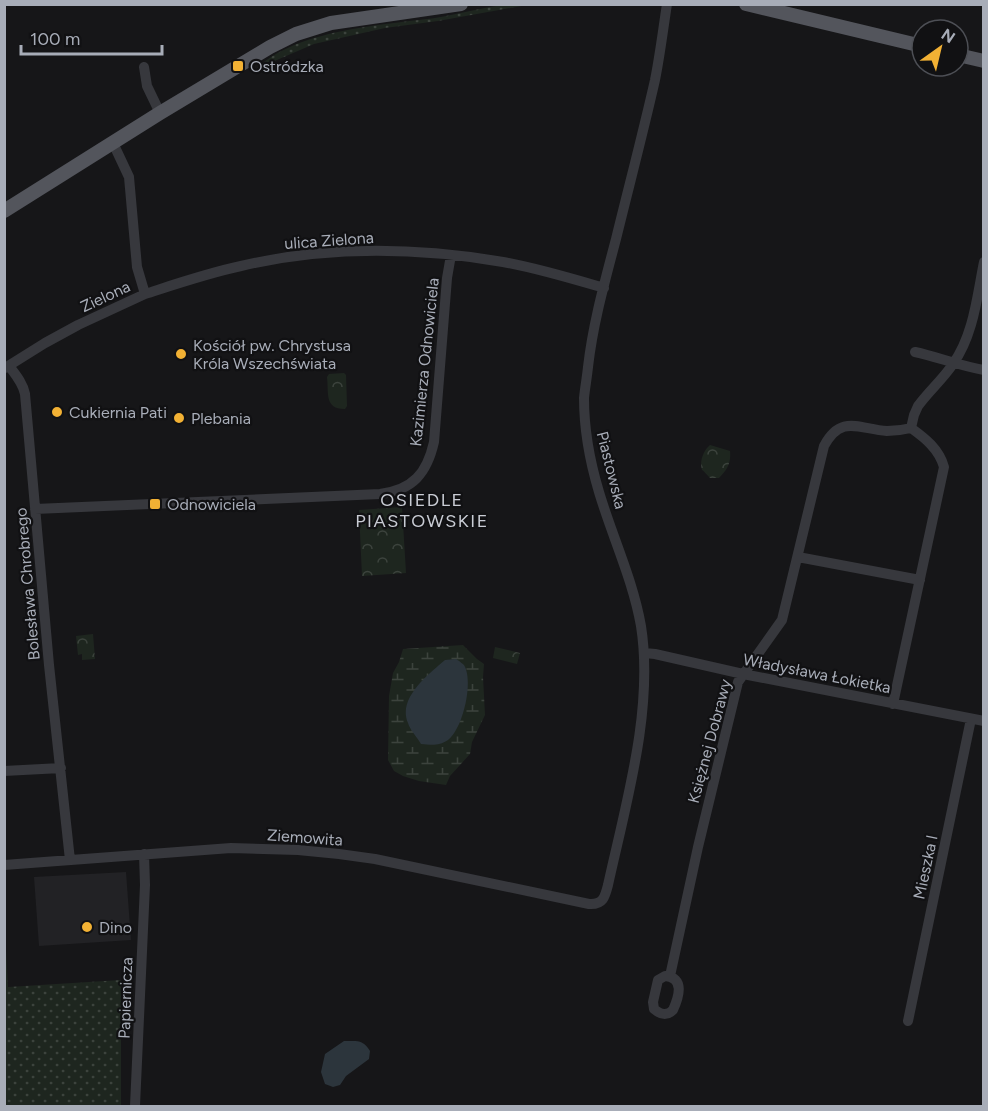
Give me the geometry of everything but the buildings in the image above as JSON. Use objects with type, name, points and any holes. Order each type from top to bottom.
[{"type":"main road","points":[[4,211],[270,47],[308,29],[353,19],[461,4]]},
{"type":"main road","points":[[746,4],[910,43]]},
{"type":"street","name":"Piastowska","points":[[598,904],[603,900],[607,891],[633,768],[642,718],[645,682],[640,624],[634,596],[599,491],[589,453],[584,396],[591,346],[655,79],[667,4]]},
{"type":"street","points":[[144,67],[147,86],[160,113]]},
{"type":"street","name":"Zielona","points":[[7,367],[78,325],[145,294],[137,267],[129,177],[113,143]]},
{"type":"street","name":"ulica Zielona","points":[[145,294],[240,266],[321,254],[379,251],[429,252],[504,262],[604,288]]},
{"type":"street","name":"Kazimierza Odnowiciela","points":[[35,509],[348,496],[392,493],[403,488],[417,479],[422,472],[434,442],[447,278],[451,255]]},
{"type":"street","points":[[893,704],[944,467],[941,458],[929,442],[911,428],[918,406],[953,364],[965,344],[984,262]]},
{"type":"street","points":[[915,352],[953,364],[984,370]]},
{"type":"street","name":"Bolesława Chrobrego","points":[[7,367],[16,375],[24,389],[70,860]]},
{"type":"street","name":"Księżnej Dobrawy","points":[[670,976],[735,692],[743,674],[782,621],[824,446],[828,437],[836,429],[846,425],[886,431],[911,428]]},
{"type":"street","points":[[798,557],[920,580]]},
{"type":"street","name":"Władysława Łokietka","points":[[644,653],[984,722]]},
{"type":"street","name":"Mieszka I","points":[[908,1021],[971,719]]},
{"type":"street","points":[[4,771],[60,768]]},
{"type":"street","name":"Ziemowita","points":[[4,865],[231,848],[298,850],[375,859],[598,904]]},
{"type":"street","name":"Papiernicza","points":[[135,1107],[144,854]]},
{"type":"shaded area","points":[[456,659],[464,665],[468,682],[465,704],[458,726],[445,742],[435,745],[421,744],[408,723],[407,705],[416,687],[431,672],[445,660]]},
{"type":"shaded area","points":[[126,872],[131,940],[39,946],[34,877]]},
{"type":"shaded area","points":[[344,1041],[365,1044],[370,1051],[369,1059],[346,1076],[340,1085],[333,1087],[325,1084],[321,1072],[325,1054]]},
{"type":"green space","points":[[503,5],[527,5],[385,28],[314,44],[256,69],[273,56],[316,38],[365,27],[435,18]]},
{"type":"green space","points":[[344,373],[346,375],[347,406],[345,409],[338,408],[331,403],[327,377],[329,374]]},
{"type":"green space","points":[[710,445],[730,451],[728,466],[719,478],[710,478],[702,470],[703,456]]},
{"type":"green space","points":[[402,507],[406,573],[362,576],[359,510]]},
{"type":"green space","points":[[93,634],[95,659],[82,660],[82,654],[78,655],[76,636]]},
{"type":"green space","points":[[463,645],[484,664],[485,715],[472,742],[470,754],[450,776],[446,785],[403,776],[394,771],[388,760],[389,696],[393,673],[403,649]]},
{"type":"green space","points":[[495,647],[520,653],[517,664],[493,658]]},
{"type":"green space","points":[[4,914],[8,987],[121,980],[121,1106],[5,1106]]},
{"type":"place","name":"Ostródzka","points":[[238,66]]},
{"type":"place","name":"Kościół pw. Chrystusa Króla Wszechświata","points":[[181,354]]},
{"type":"place","name":"Cukiernia Pati","points":[[57,412]]},
{"type":"place","name":"Plebania","points":[[179,418]]},
{"type":"place","name":"Odnowiciela","points":[[155,504]]},
{"type":"place","name":"Dino","points":[[87,927]]},
{"type":"district","name":"OSIEDLE PIASTOWSKIE","points":[[422,510]]}]
